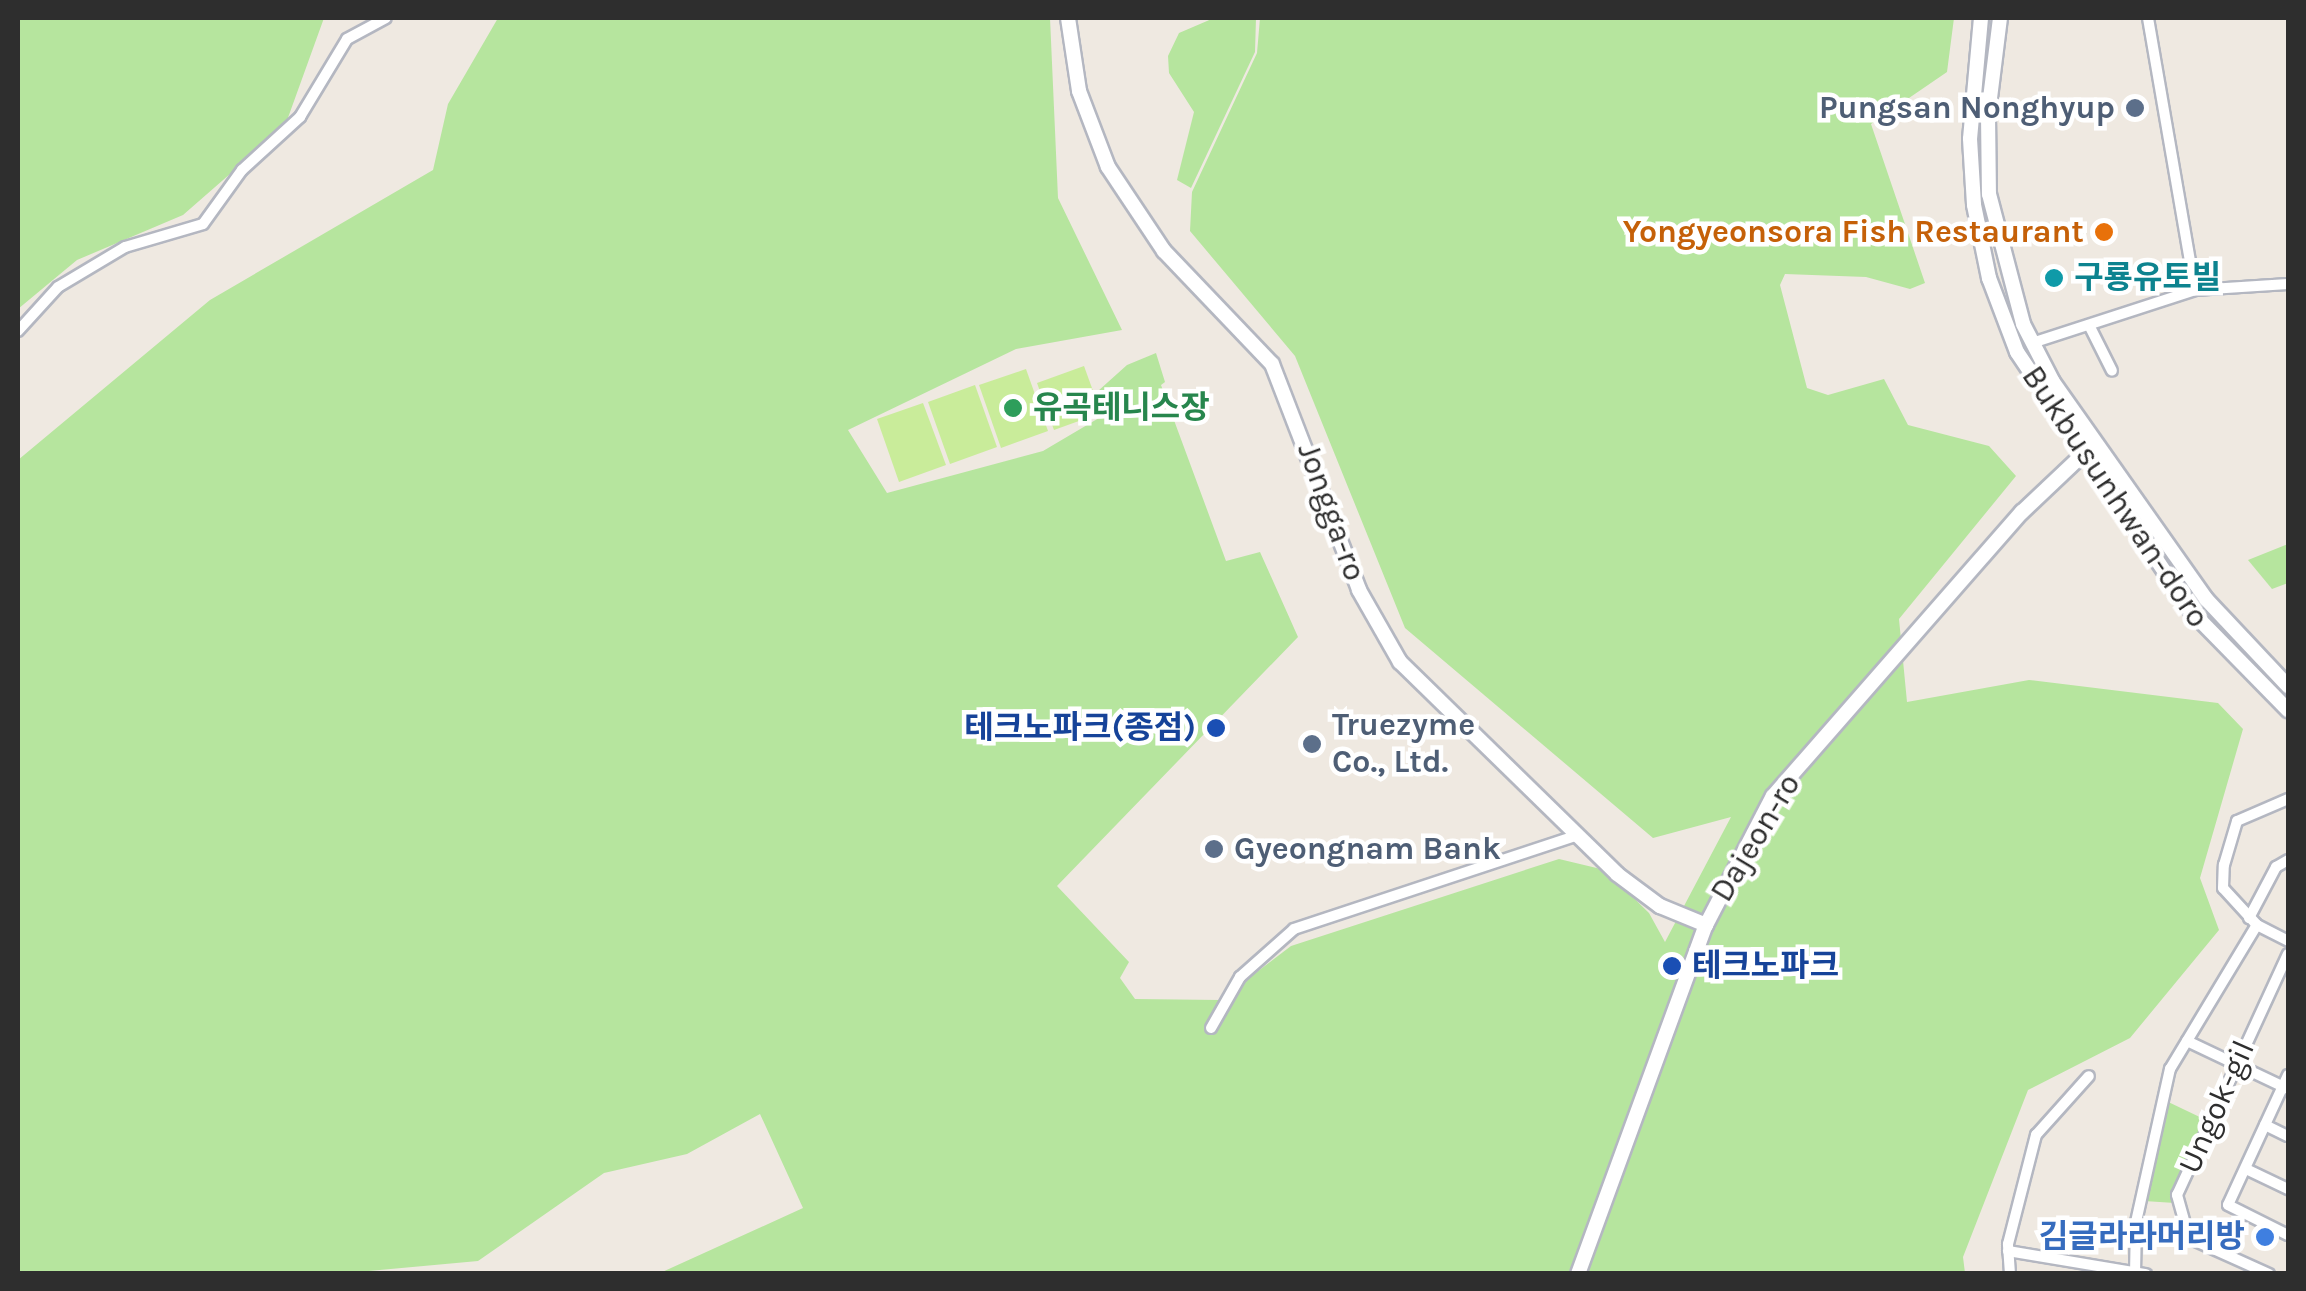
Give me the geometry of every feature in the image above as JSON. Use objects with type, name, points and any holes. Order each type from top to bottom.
[{"type":"main road","name":"Jongga-ro","points":[[1068,18],[1079,91],[1108,167],[1164,251],[1272,364],[1359,590],[1418,686],[1575,836],[1660,906],[1706,924]]},
{"type":"main road","name":"Bukbusunhwan-doro","points":[[1981,18],[1970,139],[1982,250],[2017,352],[2081,455],[2201,624],[2288,710]]},
{"type":"main road","name":"Bukbusunhwan-doro","points":[[2000,18],[1988,115],[1989,194],[2006,275],[2032,344],[2206,600],[2288,686]]},
{"type":"main road","name":"Dajeon-ro","points":[[1581,1271],[1706,924],[1773,796],[2022,512],[2096,442]]},
{"type":"street","points":[[18,330],[58,287],[125,247],[203,224],[242,170],[300,116],[346,38],[386,18]]},
{"type":"street","points":[[2148,18],[2195,290]]},
{"type":"street","points":[[2032,344],[2195,290],[2288,284]]},
{"type":"street","points":[[2089,326],[2112,371]]},
{"type":"street","points":[[2288,799],[2237,821],[2223,888],[2253,922],[2288,941]]},
{"type":"street","points":[[1212,1028],[1240,976],[1294,929],[1575,836]]},
{"type":"street","points":[[2135,1271],[2136,1222],[2148,1182],[2160,1092],[2253,922],[2276,867],[2288,860]]},
{"type":"street","name":"Ungok-gil","points":[[2269,1274],[2189,1238],[2178,1195],[2288,954]]},
{"type":"street","points":[[2186,1041],[2287,1084],[2228,1206],[2288,1235]]},
{"type":"street","points":[[2010,1274],[2008,1251],[2043,1120],[2089,1076]]},
{"type":"street","points":[[2265,1126],[2288,1136]]},
{"type":"street","points":[[2246,1168],[2288,1189]]},
{"type":"street","points":[[2008,1251],[2146,1274]]},
{"type":"green space","points":[[18,18],[324,18],[285,126],[183,215],[77,260],[18,309]]},
{"type":"green space","points":[[498,18],[1050,18],[1058,198],[1122,330],[1016,349],[848,430],[887,493],[1043,451],[1104,415],[1098,391],[1127,365],[1156,353],[1165,382],[1161,385],[1226,561],[1260,552],[1298,637],[1057,886],[1129,962],[1120,978],[1135,999],[1220,1000],[1291,946],[1559,859],[1605,870],[1649,913],[1665,942],[1731,817],[1653,838],[1405,628],[1295,356],[1190,231],[1192,192],[1257,53],[1260,18],[1954,18],[1947,72],[1871,124],[1925,283],[1910,289],[1866,277],[1785,274],[1780,285],[1807,388],[1828,395],[1884,379],[1908,425],[1989,446],[2016,476],[1899,619],[1907,702],[2029,680],[2218,703],[2243,729],[2200,878],[2219,930],[2130,1038],[2028,1090],[1963,1257],[1965,1273],[660,1273],[803,1208],[760,1114],[687,1154],[604,1173],[478,1261],[336,1274],[18,1274],[18,460],[210,300],[433,170],[448,104]]},
{"type":"green space","points":[[1214,18],[1256,18],[1255,52],[1191,188],[1177,180],[1194,112],[1169,73],[1168,56],[1179,33]]},
{"type":"green space","name":"유곡테니스장","points":[[1084,366],[1101,413],[1054,430],[1037,383]]},
{"type":"green space","name":"유곡테니스장","points":[[1026,369],[1048,431],[1001,448],[979,385]]},
{"type":"green space","name":"유곡테니스장","points":[[975,385],[997,447],[950,464],[928,402]]},
{"type":"green space","name":"유곡테니스장","points":[[923,403],[946,465],[899,482],[877,419]]},
{"type":"green space","points":[[2288,544],[2288,583],[2272,589],[2248,560]]},
{"type":"green space","points":[[2162,1099],[2206,1120],[2175,1203],[2144,1201]]},
{"type":"place","name":"Pungsan Nonghyup","points":[[2135,108]]},
{"type":"place","name":"Yongyeonsora Fish Restaurant","points":[[2104,232]]},
{"type":"place","name":"구룡유토빌","points":[[2054,278]]},
{"type":"place","name":"유곡테니스장","points":[[1013,408]]},
{"type":"place","name":"테크노파크(종점)","points":[[1216,728]]},
{"type":"place","name":"Truezyme Co., Ltd.","points":[[1312,744]]},
{"type":"place","name":"Gyeongnam Bank","points":[[1214,849]]},
{"type":"place","name":"테크노파크","points":[[1672,966]]},
{"type":"place","name":"김글라라머리방","points":[[2265,1237]]}]
